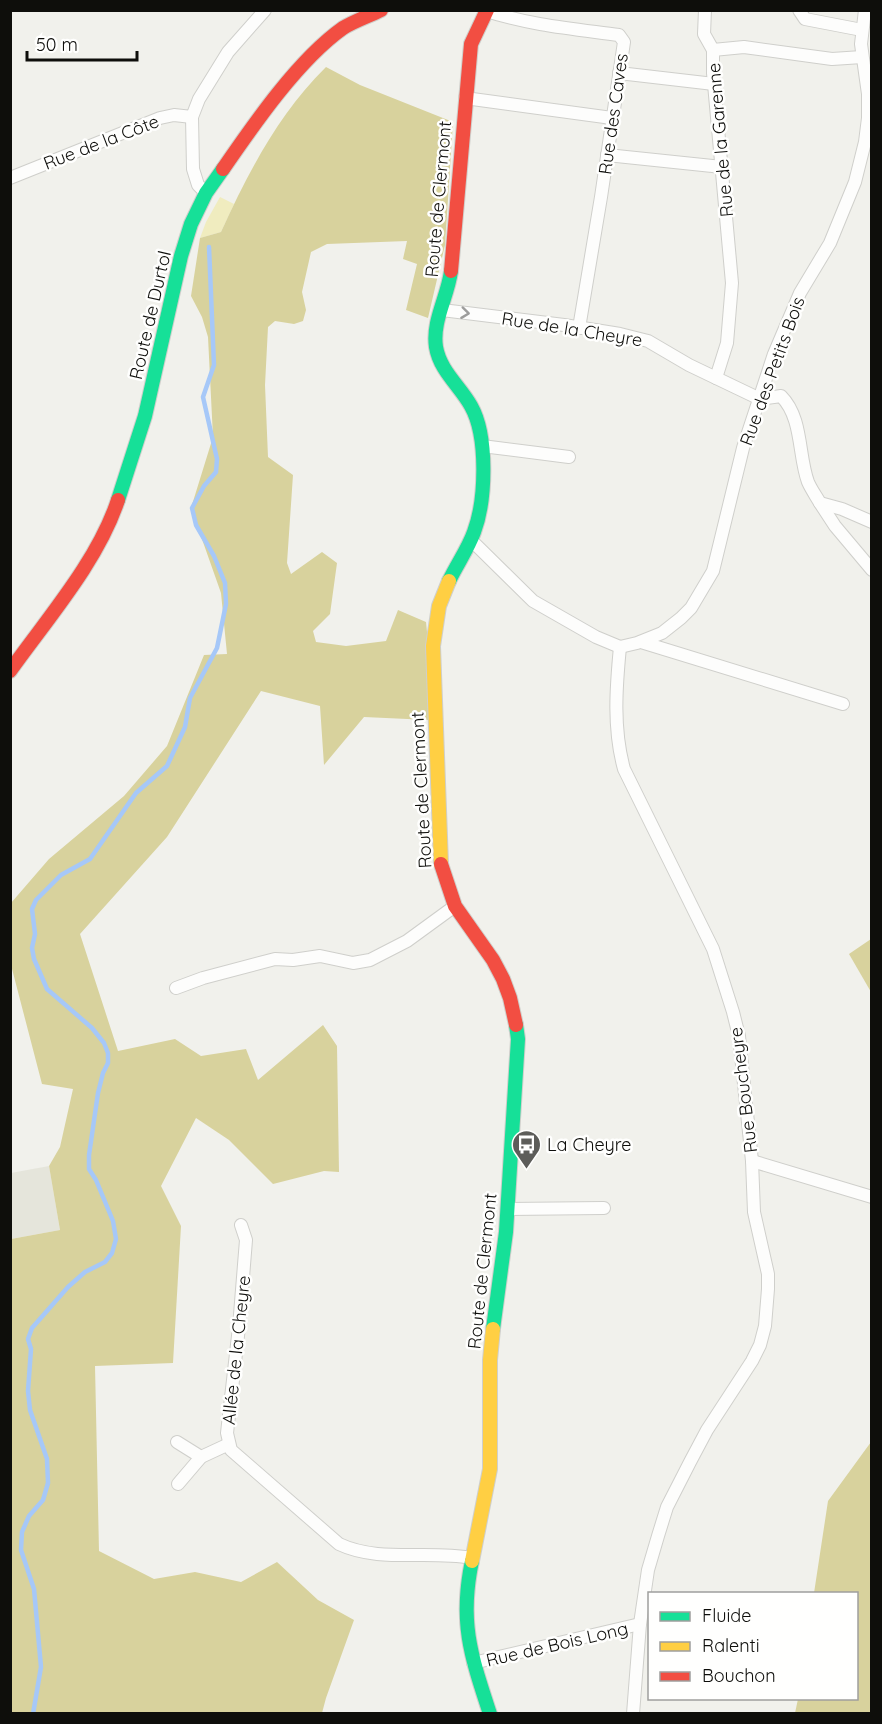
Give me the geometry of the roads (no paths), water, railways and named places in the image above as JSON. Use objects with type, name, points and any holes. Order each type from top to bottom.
[{"type":"street","points":[[206,193],[198,185],[193,169],[192,117],[199,99],[228,52],[265,10]]},
{"type":"street","name":"Route de Durtol","points":[[10,670],[91,557],[112,516],[146,416],[181,256],[191,224],[206,193],[238,146],[304,63],[344,28],[381,10]]},
{"type":"street","points":[[705,10],[704,34],[713,50]]},
{"type":"street","points":[[799,10],[805,19],[862,30]]},
{"type":"street","name":"Rue des Petits Bois","points":[[620,648],[662,633],[681,618],[691,608],[713,571],[743,448],[774,354],[800,293],[830,243],[855,182],[865,142],[868,118],[868,94],[862,57],[865,10]]},
{"type":"street","name":"Rue des Caves","points":[[487,11],[553,26],[619,35],[624,42],[579,328]]},
{"type":"street","name":"Route de Clermont","points":[[487,11],[471,44],[453,257],[449,283],[436,332],[437,354],[473,408],[478,421],[482,446],[479,510],[476,529],[447,586],[437,614],[433,646],[440,853],[446,885],[455,906],[500,973],[517,1019],[518,1053],[508,1209],[490,1360],[490,1469],[471,1558],[465,1606],[473,1663],[490,1713]]},
{"type":"street","name":"Rue de la Garenne","points":[[716,378],[727,343],[732,283],[713,50],[744,47],[832,59],[862,57]]},
{"type":"street","points":[[619,73],[714,84]]},
{"type":"street","points":[[465,98],[612,118]]},
{"type":"street","name":"Rue de la Côte","points":[[10,178],[160,117],[174,115],[192,117]]},
{"type":"street","points":[[607,155],[722,167]]},
{"type":"street","name":"Rue de la Cheyre","points":[[442,310],[620,334],[648,341],[760,399],[781,396],[789,405],[797,427],[808,482],[820,503]]},
{"type":"street","points":[[482,446],[569,457]]},
{"type":"street","points":[[820,503],[842,509],[872,522]]},
{"type":"street","points":[[820,503],[835,526],[872,570]]},
{"type":"street","points":[[471,540],[533,601],[620,648]]},
{"type":"street","points":[[641,642],[843,704]]},
{"type":"street","name":"Rue Boucheyre","points":[[620,648],[616,683],[616,715],[622,765],[713,949],[726,985],[739,1035],[752,1161],[754,1212],[768,1274],[765,1326],[752,1361],[707,1430],[667,1507],[648,1570],[640,1624],[633,1713]]},
{"type":"street","points":[[176,988],[269,960],[320,956],[353,963],[370,960],[407,941],[455,906]]},
{"type":"street","points":[[752,1161],[872,1197]]},
{"type":"street","points":[[508,1209],[604,1208]]},
{"type":"street","name":"Allée de la Cheyre","points":[[241,1225],[246,1240],[227,1433],[234,1454],[339,1544],[349,1549],[370,1554],[450,1554],[471,1558]]},
{"type":"street","points":[[177,1442],[201,1457]]},
{"type":"street","points":[[178,1484],[201,1457],[229,1444]]},
{"type":"street","name":"Rue de Bois Long","points":[[473,1663],[640,1624]]},
{"type":"waterway","points":[[33,1714],[41,1667],[34,1589],[21,1550],[22,1532],[29,1516],[43,1500],[48,1483],[47,1459],[30,1410],[28,1391],[31,1349],[28,1339],[32,1328],[68,1287],[85,1272],[105,1262],[112,1253],[116,1239],[113,1221],[89,1169],[98,1093],[108,1063],[108,1053],[104,1043],[92,1028],[47,989],[34,959],[32,948],[35,934],[32,909],[36,900],[61,875],[90,859],[136,793],[167,766],[185,727],[190,698],[217,648],[226,604],[225,583],[214,556],[196,525],[192,508],[204,486],[216,472],[217,459],[203,397],[214,365],[209,247]]},
{"type":"place","name":"La Cheyre","points":[[526,1170]]}]
